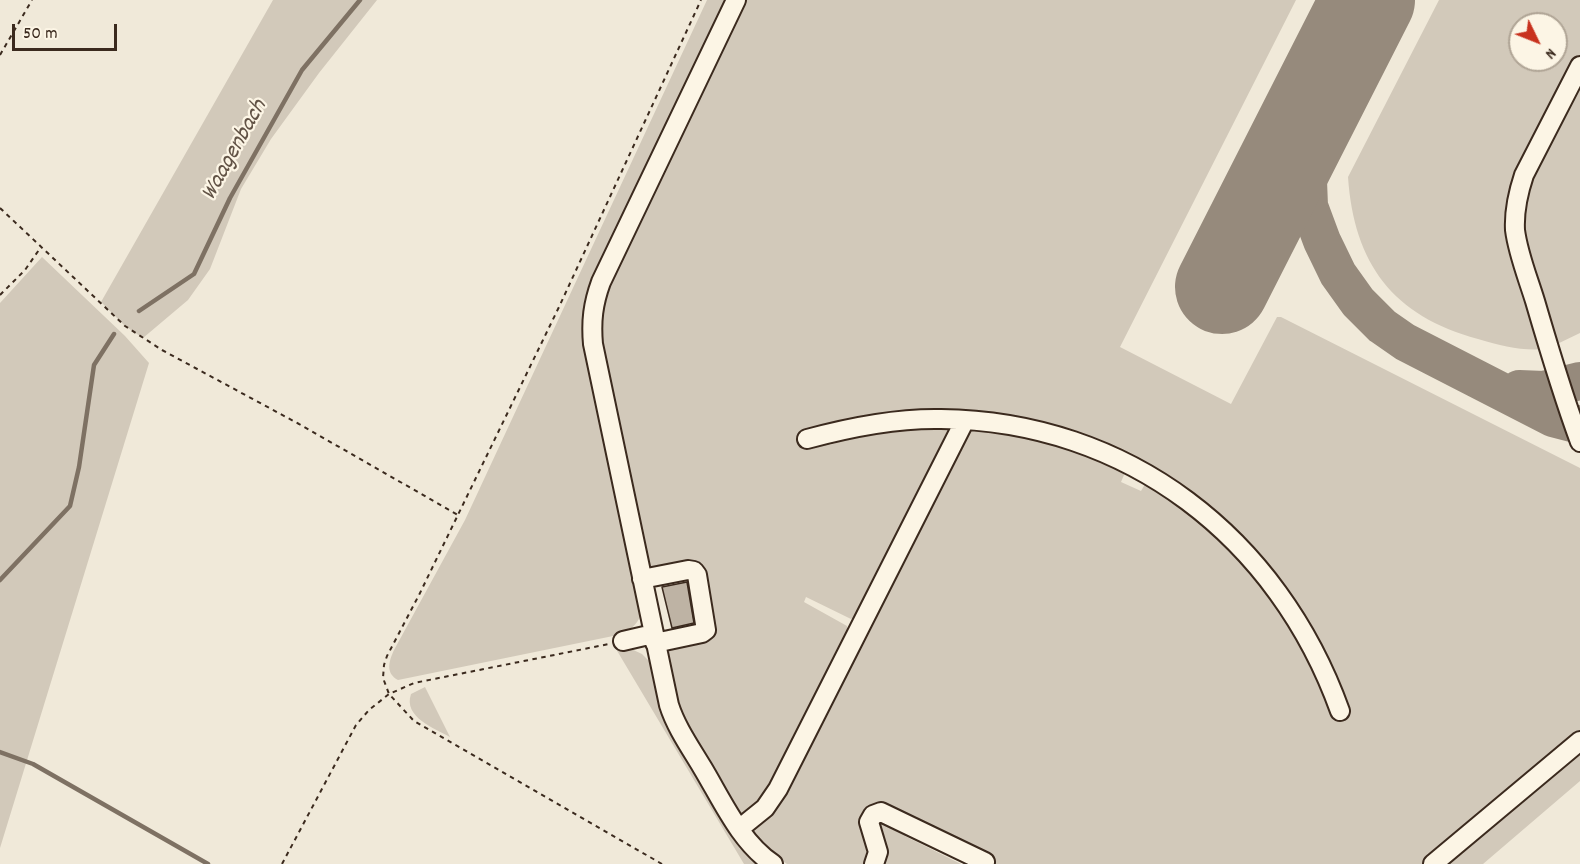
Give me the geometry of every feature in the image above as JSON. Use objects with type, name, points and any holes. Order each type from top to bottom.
[{"type":"lane","points":[[736,0],[601,282],[594,302],[591,323],[593,344],[671,711],[739,829],[751,845],[773,864]]},
{"type":"lane","points":[[1580,66],[1524,175],[1515,214],[1515,231],[1560,388],[1580,442]]},
{"type":"lane","points":[[807,439],[881,423],[923,419],[964,420],[1024,428],[1053,435],[1093,449],[1147,475],[1202,512],[1248,555],[1288,606],[1322,666],[1340,711]]},
{"type":"lane","points":[[739,829],[765,808],[775,794],[964,420]]},
{"type":"lane","points":[[623,641],[706,631],[697,575],[694,571],[688,570],[642,579]]},
{"type":"lane","points":[[1433,864],[1580,741]]},
{"type":"lane","points":[[874,864],[878,852],[869,822],[873,815],[879,812],[887,813],[985,862]]},
{"type":"path","points":[[0,55],[32,0]]},
{"type":"path","points":[[662,864],[420,725],[407,715],[389,694],[383,678],[385,660],[564,296],[701,0]]},
{"type":"path","points":[[0,208],[125,326],[162,350],[299,424],[458,515]]},
{"type":"path","points":[[0,295],[25,270],[41,247]]},
{"type":"path","points":[[282,864],[356,725],[369,710],[389,694],[419,681],[623,641]]},
{"type":"shaded area","points":[[273,0],[377,0],[319,73],[271,139],[241,189],[210,269],[188,300],[143,338],[125,326],[101,302]]},
{"type":"shaded area","points":[[707,0],[727,0],[590,290],[641,614],[632,628],[618,635],[398,680],[390,670],[394,650],[465,520]]},
{"type":"shaded area","points":[[743,0],[1296,0],[1120,347],[1231,404],[1277,317],[1281,317],[1580,468],[1580,732],[1423,864],[987,864],[988,860],[889,810],[881,809],[872,812],[866,821],[874,851],[870,864],[787,864],[760,845],[751,833],[752,825],[777,797],[964,430],[972,424],[1012,428],[1052,438],[1090,452],[1127,468],[1121,482],[1141,491],[1148,479],[1197,512],[1241,552],[1279,598],[1296,623],[1320,669],[1325,682],[1320,689],[1323,696],[1331,697],[1338,714],[1343,712],[1328,674],[1297,614],[1267,572],[1230,533],[1188,499],[1142,470],[1093,447],[1042,430],[990,419],[938,416],[871,422],[804,437],[805,442],[823,438],[830,445],[836,443],[837,437],[842,433],[884,425],[956,423],[959,425],[944,459],[864,613],[851,619],[806,597],[804,602],[847,626],[849,641],[774,791],[753,814],[747,818],[739,817],[681,716],[674,700],[664,653],[669,645],[708,638],[714,631],[701,570],[694,562],[653,572],[646,565],[597,324],[604,294]]},
{"type":"shaded area","points":[[1439,0],[1580,0],[1580,57],[1520,174],[1513,197],[1546,349],[1520,349],[1478,339],[1448,329],[1401,301],[1383,282],[1369,260],[1359,236],[1348,177]]},
{"type":"shaded area","points":[[1580,75],[1580,333],[1553,346],[1520,229],[1527,178]]},
{"type":"shaded area","points":[[42,257],[125,336],[149,363],[0,848],[0,303]]},
{"type":"shaded area","points":[[627,647],[642,654],[653,665],[762,864],[744,864],[616,649]]},
{"type":"shaded area","points":[[425,687],[450,737],[422,721],[411,709],[411,694]]},
{"type":"shaded area","points":[[1580,749],[1580,781],[1483,864],[1443,864]]},
{"type":"shaded area","points":[[874,819],[908,828],[905,836],[961,864],[877,864]]},
{"type":"building","points":[[687,582],[694,623],[672,628],[662,587]]},
{"type":"waterway","name":"Waagenbach","points":[[139,311],[194,274],[230,198],[302,70],[360,0]]},
{"type":"waterway","name":"Waagenbach","points":[[0,580],[70,506],[79,467],[94,365],[114,334]]},
{"type":"waterway","points":[[0,752],[33,764],[208,864]]},
{"type":"taxiway","points":[[1317,100],[1307,156],[1309,206],[1338,274],[1358,302],[1382,326],[1405,342],[1553,418],[1580,425]]},
{"type":"taxiway","points":[[1519,389],[1544,390],[1580,381]]},
{"type":"runway","points":[[1222,287],[1368,0]]}]
